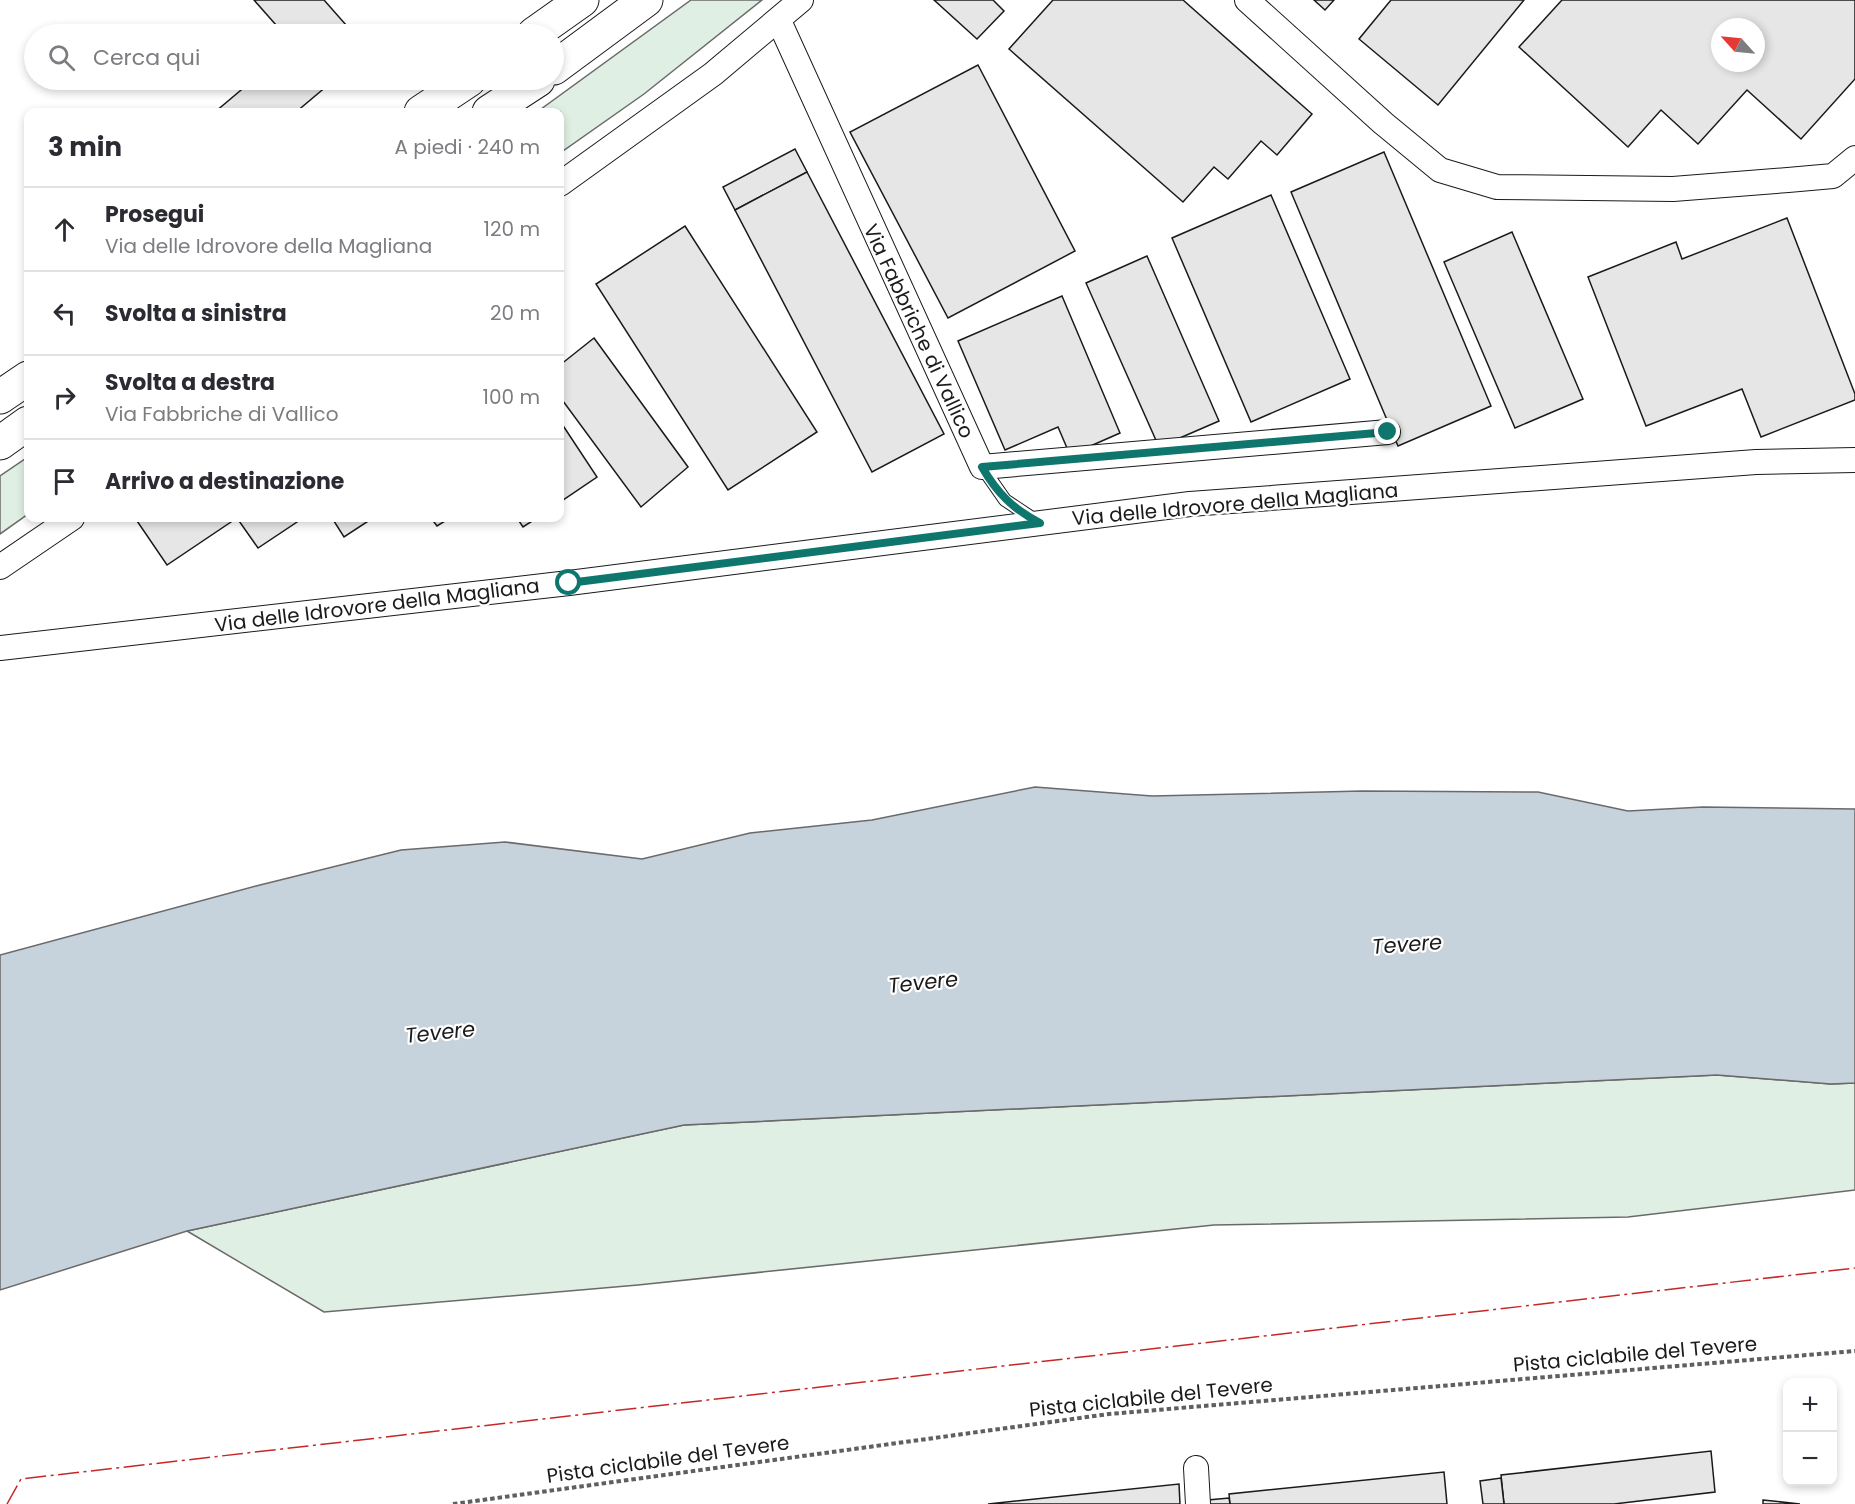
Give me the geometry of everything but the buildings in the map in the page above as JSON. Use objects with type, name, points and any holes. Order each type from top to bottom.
[{"type":"highway","points":[[548,24],[582,0]]},
{"type":"highway","points":[[564,61],[646,0]]},
{"type":"highway","points":[[427,108],[454,90]]},
{"type":"highway","points":[[495,108],[523,90]]},
{"type":"highway","points":[[0,397],[24,381]]},
{"type":"highway","points":[[0,443],[24,426]]},
{"type":"street","points":[[564,181],[713,74],[779,21],[801,0]]},
{"type":"street","points":[[1247,0],[1383,123],[1440,170],[1497,187],[1673,189],[1788,180],[1833,176],[1855,158]]},
{"type":"street","name":"Via Fabbriche di Vallico","points":[[779,21],[982,467]]},
{"type":"street","points":[[982,467],[1388,432]]},
{"type":"street","name":"Via delle Idrovore della Magliana","points":[[0,648],[546,585],[1190,504],[1756,462],[1855,460]]},
{"type":"street","points":[[0,567],[66,522]]},
{"type":"street","points":[[1196,1468],[1198,1504]]},
{"type":"lane","points":[[982,467],[1005,500],[1021,513],[1040,523]]},
{"type":"path","name":"Pista ciclabile del Tevere","points":[[453,1504],[1109,1414],[1855,1351]]},
{"type":"green space","points":[[691,0],[762,0],[644,94],[564,150],[564,108],[542,108]]},
{"type":"green space","points":[[24,460],[24,517],[0,534],[0,476]]},
{"type":"green space","points":[[1717,1075],[1831,1084],[1855,1083],[1855,1190],[1628,1217],[1214,1225],[638,1285],[324,1312],[187,1231],[684,1125]]},
{"type":"water","name":"Tevere","points":[[1035,787],[1152,796],[1362,791],[1538,792],[1628,811],[1703,807],[1855,809],[1855,1083],[1831,1084],[1717,1075],[684,1125],[187,1231],[0,1290],[0,955],[256,886],[401,850],[505,842],[642,859],[750,833],[872,820]]},
{"type":"power","points":[[7,1504],[21,1479],[1855,1268]]},
{"type":"route","points":[[569,583],[1040,523],[1021,513],[1005,500],[982,467],[1388,432]]}]
